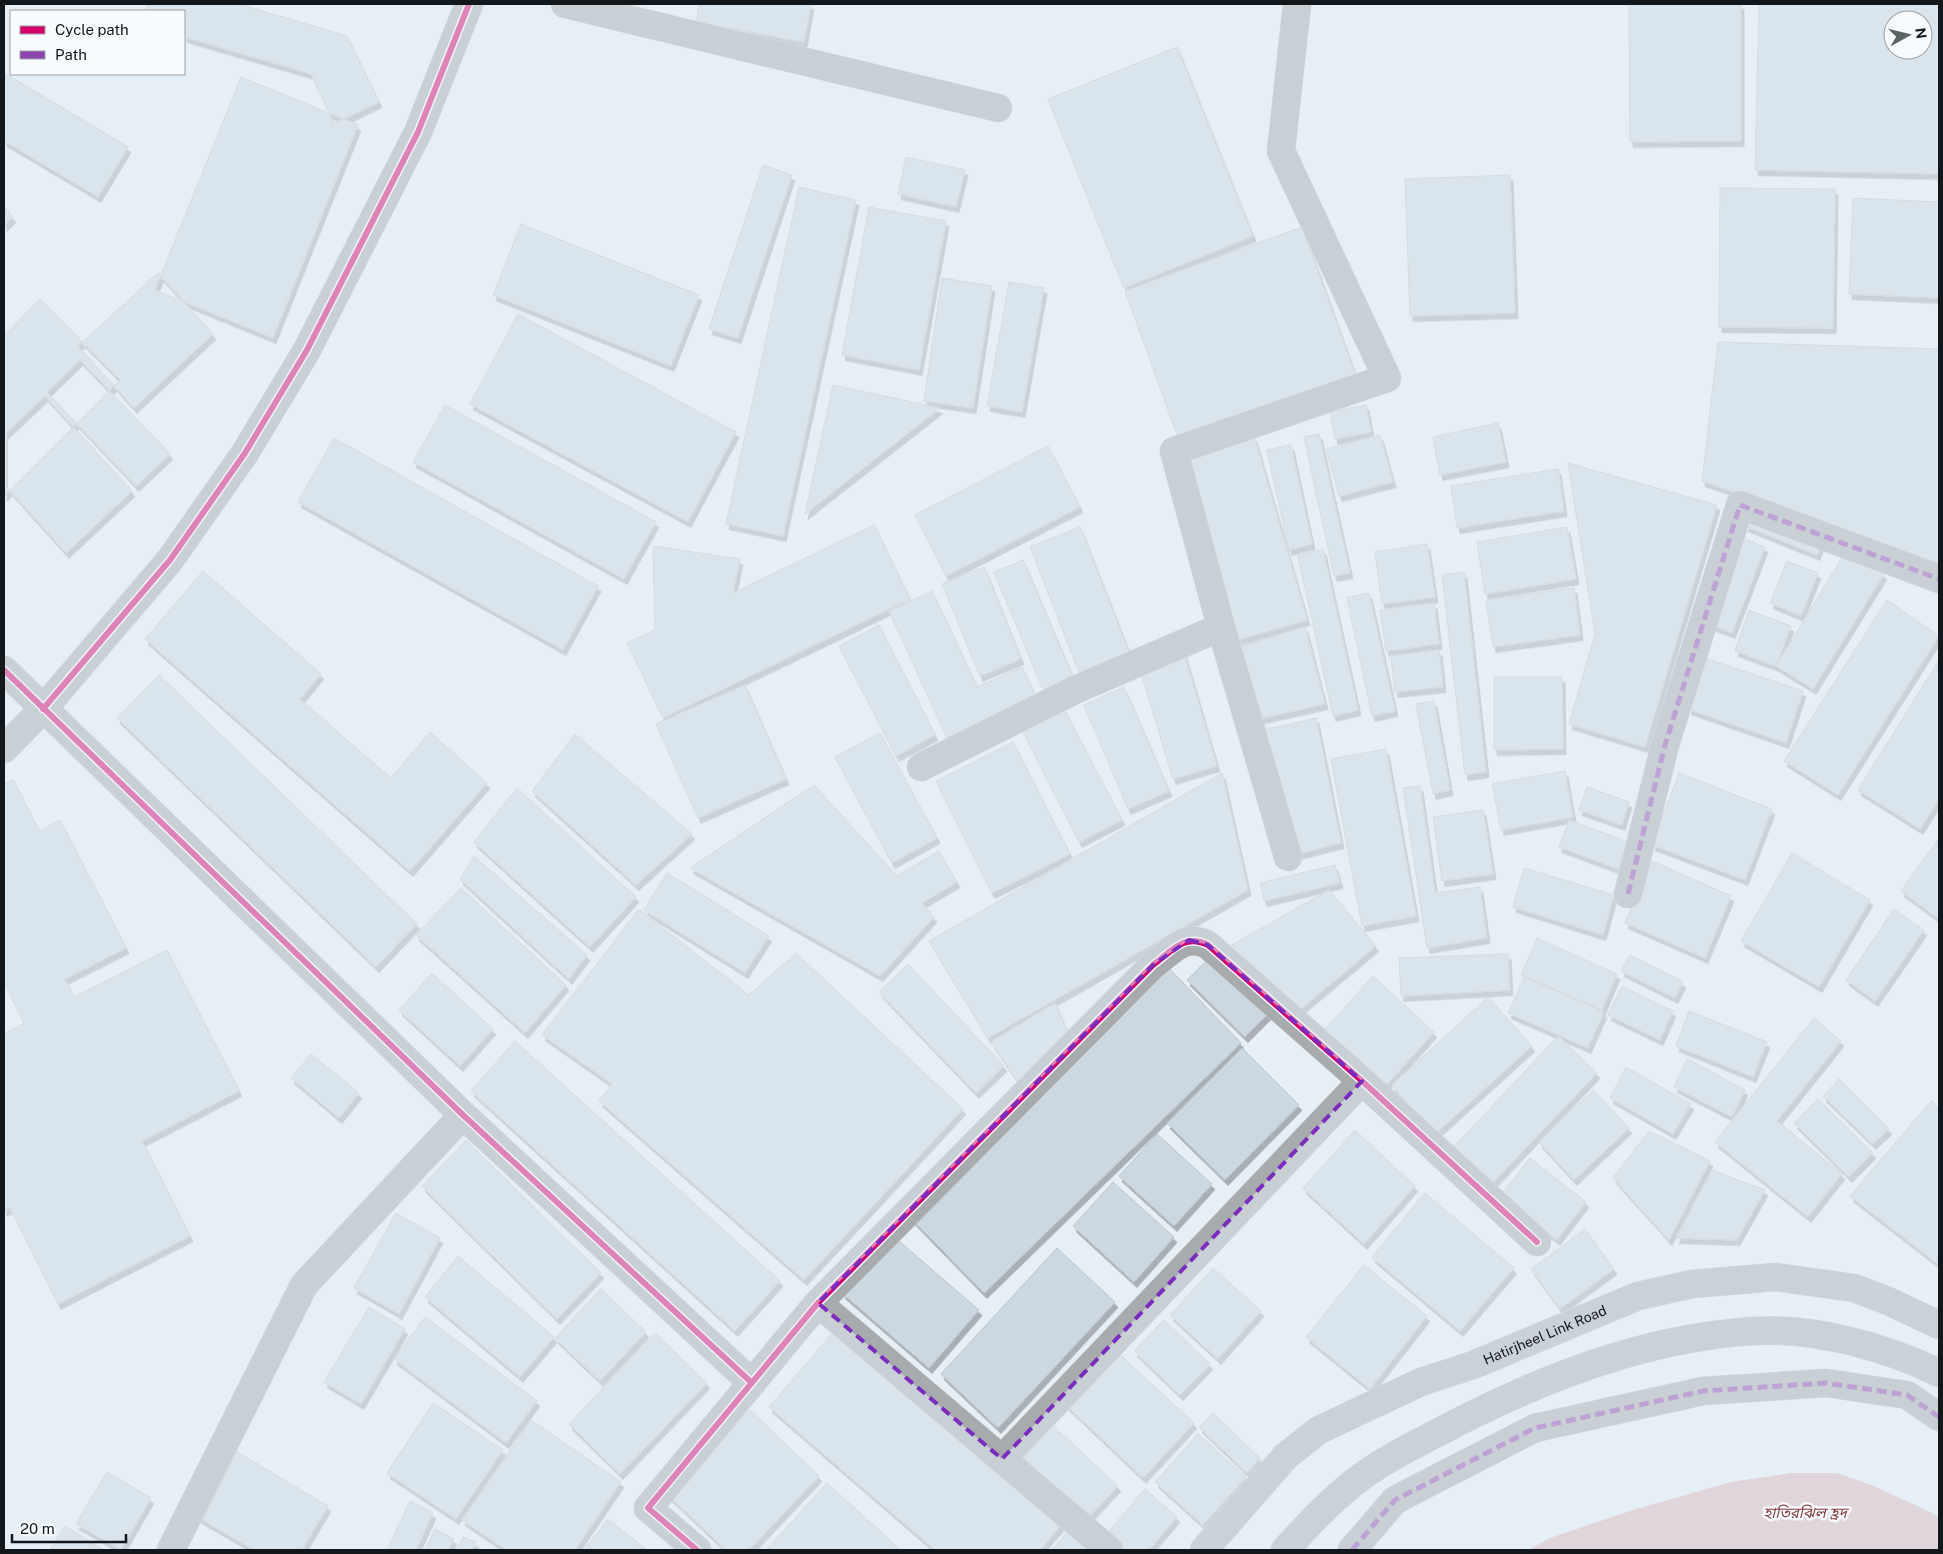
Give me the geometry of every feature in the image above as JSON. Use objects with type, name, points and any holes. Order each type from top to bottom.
[{"type":"main road","name":"Hatirjheel Link Road","points":[[1204,1550],[1286,1456],[1319,1430],[1421,1382],[1473,1365],[1638,1296],[1692,1284],[1775,1277],[1854,1288],[1888,1301],[1939,1326]]},
{"type":"main road","points":[[1285,1550],[1313,1519],[1353,1483],[1400,1453],[1512,1396],[1631,1351],[1697,1337],[1755,1330],[1785,1332],[1867,1345],[1916,1361],[1939,1373]]},
{"type":"street","points":[[4,749],[43,709],[170,560],[245,453],[307,350],[418,132],[469,4]]},
{"type":"street","points":[[565,4],[998,108]]},
{"type":"street","points":[[1288,857],[1221,626],[1174,451],[1387,378],[1281,152],[1297,4]]},
{"type":"street","points":[[1628,894],[1665,745],[1740,506],[1939,578]]},
{"type":"street","points":[[922,767],[1077,689],[1221,626]]},
{"type":"street","points":[[4,670],[463,1115],[752,1383]]},
{"type":"street","points":[[697,1550],[648,1508],[818,1303],[1154,965],[1190,940],[1198,940],[1208,945],[1362,1081],[1538,1242]]},
{"type":"street","points":[[1002,1459],[1362,1081]]},
{"type":"street","points":[[171,1550],[304,1285],[463,1115]]},
{"type":"street","points":[[818,1303],[1108,1550]]},
{"type":"street","points":[[1352,1550],[1395,1500],[1536,1428],[1703,1391],[1826,1383],[1907,1396],[1939,1418]]},
{"type":"highlighted area","points":[[1189,940],[1208,945],[1362,1081],[1002,1459],[818,1303],[1153,965]]},
{"type":"water","name":"হাতিরঝিল হ্রদ","points":[[1791,1473],[1837,1473],[1874,1486],[1934,1514],[1939,1519],[1939,1550],[1528,1550],[1550,1538],[1633,1510],[1731,1482]]},
{"type":"building","points":[[148,4],[239,4],[347,36],[379,102],[334,124],[311,74],[185,37],[185,10],[146,10]]},
{"type":"building","points":[[699,4],[811,4],[804,42],[696,22]]},
{"type":"building","points":[[1629,4],[1741,4],[1741,141],[1630,142]]},
{"type":"building","points":[[1759,4],[1939,4],[1939,174],[1755,170]]},
{"type":"building","points":[[1177,47],[1253,236],[1124,288],[1048,99]]},
{"type":"building","points":[[4,73],[128,147],[98,197],[4,141]]},
{"type":"building","points":[[241,77],[358,125],[273,338],[155,290]]},
{"type":"building","points":[[906,157],[965,170],[956,207],[898,194]]},
{"type":"building","points":[[763,165],[792,175],[738,338],[709,329]]},
{"type":"building","points":[[1510,175],[1515,313],[1410,316],[1405,179]]},
{"type":"building","points":[[799,187],[856,200],[783,536],[726,524]]},
{"type":"building","points":[[1720,188],[1835,189],[1833,328],[1719,327]]},
{"type":"building","points":[[1853,198],[1939,202],[1939,298],[1849,294]]},
{"type":"building","points":[[4,207],[13,217],[4,226]]},
{"type":"building","points":[[869,207],[946,221],[919,370],[842,355]]},
{"type":"building","points":[[521,224],[699,295],[671,366],[493,295]]},
{"type":"building","points":[[1302,227],[1355,374],[1180,443],[1125,291]]},
{"type":"building","points":[[158,273],[213,334],[134,408],[78,346]]},
{"type":"building","points":[[942,278],[992,286],[973,408],[924,401]]},
{"type":"building","points":[[1009,282],[1044,288],[1022,412],[987,406]]},
{"type":"building","points":[[40,299],[120,380],[4,496],[4,336]]},
{"type":"building","points":[[518,314],[736,432],[688,522],[470,404]]},
{"type":"building","points":[[1718,342],[1939,349],[1939,563],[1702,481]]},
{"type":"building","points":[[80,360],[170,454],[136,486],[47,392]]},
{"type":"building","points":[[833,385],[940,408],[805,514]]},
{"type":"building","points":[[45,396],[132,491],[66,553],[4,484],[4,435]]},
{"type":"building","points":[[445,405],[656,522],[624,579],[413,462]]},
{"type":"building","points":[[1366,405],[1371,432],[1335,439],[1330,412]]},
{"type":"building","points":[[1498,423],[1506,462],[1440,475],[1433,437]]},
{"type":"building","points":[[1319,434],[1350,573],[1334,576],[1304,437]]},
{"type":"building","points":[[1380,435],[1393,482],[1339,496],[1326,449]]},
{"type":"building","points":[[1254,436],[1307,620],[1234,641],[1183,456]]},
{"type":"building","points":[[334,438],[598,586],[563,650],[298,502]]},
{"type":"building","points":[[1291,445],[1312,544],[1289,550],[1267,450]]},
{"type":"building","points":[[1048,446],[1080,507],[946,576],[915,515]]},
{"type":"building","points":[[1568,463],[1717,505],[1645,747],[1569,724],[1595,634]]},
{"type":"building","points":[[1558,469],[1564,511],[1457,528],[1451,486]]},
{"type":"building","points":[[1751,513],[1822,541],[1817,555],[1745,526]]},
{"type":"building","points":[[874,525],[910,599],[663,718],[627,643],[655,630],[653,546],[740,559],[733,593]]},
{"type":"building","points":[[1080,527],[1131,657],[1081,677],[1030,547]]},
{"type":"building","points":[[1567,527],[1576,579],[1485,594],[1477,542]]},
{"type":"building","points":[[1743,538],[1765,547],[1732,633],[1711,625]]},
{"type":"building","points":[[1427,544],[1435,597],[1382,604],[1375,552]]},
{"type":"building","points":[[1323,549],[1358,710],[1333,716],[1298,556]]},
{"type":"building","points":[[1846,551],[1884,574],[1813,689],[1776,666]]},
{"type":"building","points":[[1023,560],[1074,680],[1044,692],[994,572]]},
{"type":"building","points":[[1787,561],[1818,573],[1801,616],[1770,603]]},
{"type":"building","points":[[984,567],[1021,659],[980,676],[942,584]]},
{"type":"building","points":[[203,571],[321,674],[300,699],[391,778],[430,732],[487,783],[410,871],[145,639]]},
{"type":"building","points":[[1464,572],[1486,772],[1465,775],[1442,575]]},
{"type":"building","points":[[1574,588],[1580,635],[1493,647],[1486,600]]},
{"type":"building","points":[[932,591],[977,687],[1022,667],[1036,697],[947,738],[889,611]]},
{"type":"building","points":[[1369,593],[1395,711],[1372,716],[1347,598]]},
{"type":"building","points":[[1887,600],[1939,636],[1838,795],[1784,761]]},
{"type":"building","points":[[1434,603],[1439,644],[1386,651],[1380,610]]},
{"type":"building","points":[[1749,610],[1791,626],[1776,666],[1735,651]]},
{"type":"building","points":[[879,625],[935,735],[896,756],[839,646]]},
{"type":"building","points":[[1305,627],[1325,704],[1258,719],[1237,648]]},
{"type":"building","points":[[1182,646],[1217,766],[1173,779],[1137,659]]},
{"type":"building","points":[[1439,650],[1443,687],[1395,692],[1391,656]]},
{"type":"building","points":[[1705,658],[1803,691],[1786,743],[1688,709]]},
{"type":"building","points":[[1939,660],[1939,799],[1920,829],[1858,790]]},
{"type":"building","points":[[159,675],[417,924],[376,967],[117,718]]},
{"type":"building","points":[[1494,677],[1562,677],[1563,749],[1494,750]]},
{"type":"building","points":[[745,685],[786,779],[698,818],[656,724]]},
{"type":"building","points":[[1124,687],[1169,791],[1128,809],[1084,705]]},
{"type":"building","points":[[1434,701],[1450,790],[1433,794],[1416,704]]},
{"type":"building","points":[[1065,711],[1122,820],[1079,842],[1023,732]]},
{"type":"building","points":[[1316,718],[1341,843],[1294,855],[1259,731]]},
{"type":"building","points":[[880,733],[937,838],[892,863],[835,757]]},
{"type":"building","points":[[575,734],[692,834],[636,885],[532,791]]},
{"type":"building","points":[[1013,742],[1070,854],[992,893],[936,781]]},
{"type":"building","points":[[1386,749],[1416,916],[1362,926],[1331,759]]},
{"type":"building","points":[[1565,771],[1573,817],[1501,830],[1492,784]]},
{"type":"building","points":[[1222,773],[1248,890],[988,1038],[929,941]]},
{"type":"building","points":[[1679,773],[1772,809],[1745,880],[1652,845]]},
{"type":"building","points":[[13,780],[39,831],[60,820],[126,948],[65,979],[74,997],[167,950],[239,1091],[142,1141],[190,1236],[58,1304],[10,1208],[4,1211],[4,1034],[24,1023],[4,982],[4,784]]},
{"type":"building","points":[[814,785],[897,876],[939,851],[957,882],[922,903],[934,917],[880,976],[690,868]]},
{"type":"building","points":[[1420,786],[1435,893],[1480,887],[1487,938],[1427,948],[1403,788]]},
{"type":"building","points":[[1587,787],[1629,802],[1622,825],[1579,810]]},
{"type":"building","points":[[517,788],[636,897],[590,947],[474,842]]},
{"type":"building","points":[[1483,810],[1493,874],[1442,881],[1433,817]]},
{"type":"building","points":[[1569,820],[1628,842],[1618,869],[1559,847]]},
{"type":"building","points":[[1939,838],[1939,919],[1901,891]]},
{"type":"building","points":[[1792,853],[1870,900],[1819,987],[1741,941]]},
{"type":"building","points":[[474,856],[587,955],[569,979],[460,879]]},
{"type":"building","points":[[1652,861],[1731,896],[1705,958],[1625,923]]},
{"type":"building","points":[[1335,865],[1340,883],[1264,901],[1260,883]]},
{"type":"building","points":[[1524,868],[1614,895],[1603,935],[1513,907]]},
{"type":"building","points":[[667,873],[769,936],[745,973],[644,910]]},
{"type":"building","points":[[461,888],[566,985],[525,1033],[416,935]]},
{"type":"building","points":[[1329,890],[1376,946],[1291,1017],[1228,947]]},
{"type":"building","points":[[639,909],[749,995],[796,953],[963,1109],[804,1280],[599,1101],[612,1084],[542,1035]]},
{"type":"building","points":[[1894,909],[1924,930],[1875,1001],[1846,980]]},
{"type":"building","points":[[1537,938],[1617,974],[1602,1010],[1521,975]]},
{"type":"building","points":[[1508,954],[1510,990],[1401,996],[1399,958]]},
{"type":"building","points":[[1630,955],[1683,982],[1675,998],[1621,971]]},
{"type":"building","points":[[1209,958],[1268,1014],[1245,1037],[1187,980]]},
{"type":"building","points":[[908,964],[1004,1066],[976,1093],[879,992]]},
{"type":"building","points":[[1165,964],[1241,1043],[984,1293],[908,1215]]},
{"type":"building","points":[[432,973],[493,1029],[460,1066],[399,1010]]},
{"type":"building","points":[[1373,976],[1434,1032],[1382,1090],[1321,1034]]},
{"type":"building","points":[[1524,977],[1604,1012],[1588,1048],[1508,1013]]},
{"type":"building","points":[[1622,986],[1673,1011],[1660,1040],[1608,1015]]},
{"type":"building","points":[[1488,997],[1532,1046],[1435,1134],[1392,1085]]},
{"type":"building","points":[[1055,1003],[1072,1043],[1024,1091],[991,1042]]},
{"type":"building","points":[[1689,1011],[1767,1042],[1753,1077],[1676,1046]]},
{"type":"building","points":[[1814,1018],[1841,1041],[1777,1121],[1842,1174],[1808,1217],[1715,1142]]},
{"type":"building","points":[[1558,1036],[1597,1073],[1487,1189],[1449,1152]]},
{"type":"building","points":[[515,1041],[780,1281],[735,1331],[471,1091]]},
{"type":"building","points":[[1242,1048],[1299,1105],[1225,1180],[1167,1123]]},
{"type":"building","points":[[311,1054],[359,1093],[339,1118],[291,1078]]},
{"type":"building","points":[[1687,1059],[1745,1090],[1732,1117],[1674,1087]]},
{"type":"building","points":[[1626,1067],[1691,1104],[1673,1134],[1610,1098]]},
{"type":"building","points":[[1839,1079],[1889,1129],[1873,1144],[1823,1096]]},
{"type":"building","points":[[1593,1090],[1629,1128],[1574,1180],[1539,1142]]},
{"type":"building","points":[[1818,1099],[1873,1153],[1849,1177],[1794,1123]]},
{"type":"building","points":[[1932,1100],[1939,1111],[1939,1265],[1850,1196]]},
{"type":"building","points":[[1355,1130],[1415,1186],[1364,1244],[1303,1188]]},
{"type":"building","points":[[1649,1131],[1710,1161],[1669,1240],[1613,1178]]},
{"type":"building","points":[[1157,1134],[1212,1184],[1174,1226],[1119,1176]]},
{"type":"building","points":[[466,1140],[601,1273],[557,1319],[422,1186]]},
{"type":"building","points":[[1530,1158],[1586,1202],[1557,1240],[1500,1196]]},
{"type":"building","points":[[1712,1170],[1765,1190],[1737,1240],[1676,1238]]},
{"type":"building","points":[[1113,1182],[1174,1237],[1134,1282],[1073,1226]]},
{"type":"building","points":[[1425,1193],[1514,1268],[1460,1331],[1372,1257]]},
{"type":"building","points":[[396,1213],[440,1238],[399,1314],[354,1288]]},
{"type":"building","points":[[1585,1229],[1614,1269],[1560,1309],[1531,1269]]},
{"type":"building","points":[[892,1235],[979,1310],[929,1368],[842,1293]]},
{"type":"building","points":[[1057,1248],[1115,1302],[998,1428],[941,1374]]},
{"type":"building","points":[[458,1256],[554,1337],[520,1377],[425,1297]]},
{"type":"building","points":[[1364,1265],[1427,1316],[1370,1389],[1306,1337]]},
{"type":"building","points":[[1213,1268],[1261,1311],[1218,1359],[1170,1315]]},
{"type":"building","points":[[601,1289],[646,1332],[600,1381],[555,1338]]},
{"type":"building","points":[[369,1307],[405,1329],[361,1404],[324,1382]]},
{"type":"building","points":[[425,1317],[537,1401],[506,1443],[394,1359]]},
{"type":"building","points":[[1164,1320],[1210,1364],[1180,1395],[1134,1351]]},
{"type":"building","points":[[834,1331],[1061,1525],[1040,1550],[935,1550],[769,1407]]},
{"type":"building","points":[[655,1333],[707,1383],[620,1474],[569,1424]]},
{"type":"building","points":[[1116,1351],[1194,1423],[1143,1478],[1066,1405]]},
{"type":"building","points":[[433,1403],[503,1450],[456,1519],[387,1473]]},
{"type":"building","points":[[750,1410],[819,1476],[749,1550],[726,1550],[669,1496]]},
{"type":"building","points":[[1213,1413],[1260,1458],[1247,1473],[1199,1427]]},
{"type":"building","points":[[531,1420],[621,1482],[575,1550],[506,1550],[462,1520]]},
{"type":"building","points":[[1048,1421],[1118,1486],[1088,1518],[1018,1452]]},
{"type":"building","points":[[1198,1434],[1246,1477],[1203,1525],[1155,1482]]},
{"type":"building","points":[[231,1448],[328,1506],[302,1550],[254,1550],[192,1514]]},
{"type":"building","points":[[107,1472],[151,1498],[121,1550],[76,1524]]},
{"type":"building","points":[[827,1483],[901,1550],[766,1550]]},
{"type":"building","points":[[1145,1489],[1177,1517],[1149,1550],[1118,1550],[1104,1537]]},
{"type":"building","points":[[410,1501],[433,1513],[416,1550],[387,1550]]},
{"type":"building","points":[[608,1519],[647,1550],[584,1550]]},
{"type":"building","points":[[65,1526],[104,1550],[50,1550]]},
{"type":"building","points":[[1072,1526],[1100,1550],[1052,1550]]},
{"type":"building","points":[[435,1529],[454,1539],[448,1550],[425,1550]]},
{"type":"building","points":[[463,1537],[476,1542],[472,1550],[457,1550]]},
{"type":"marked path","points":[[1628,894],[1665,745],[1740,505],[1939,579]]},
{"type":"marked path","points":[[1352,1550],[1395,1500],[1535,1428],[1703,1391],[1826,1383],[1907,1395],[1939,1417]]},
{"type":"cycle path","points":[[43,709],[170,560],[245,453],[307,350],[418,132],[469,4]]},
{"type":"cycle path","points":[[4,670],[463,1115],[752,1383]]},
{"type":"cycle path","points":[[697,1550],[648,1508],[818,1303],[1153,965],[1172,949],[1185,942],[1200,942],[1208,945],[1362,1081],[1537,1242]]}]
